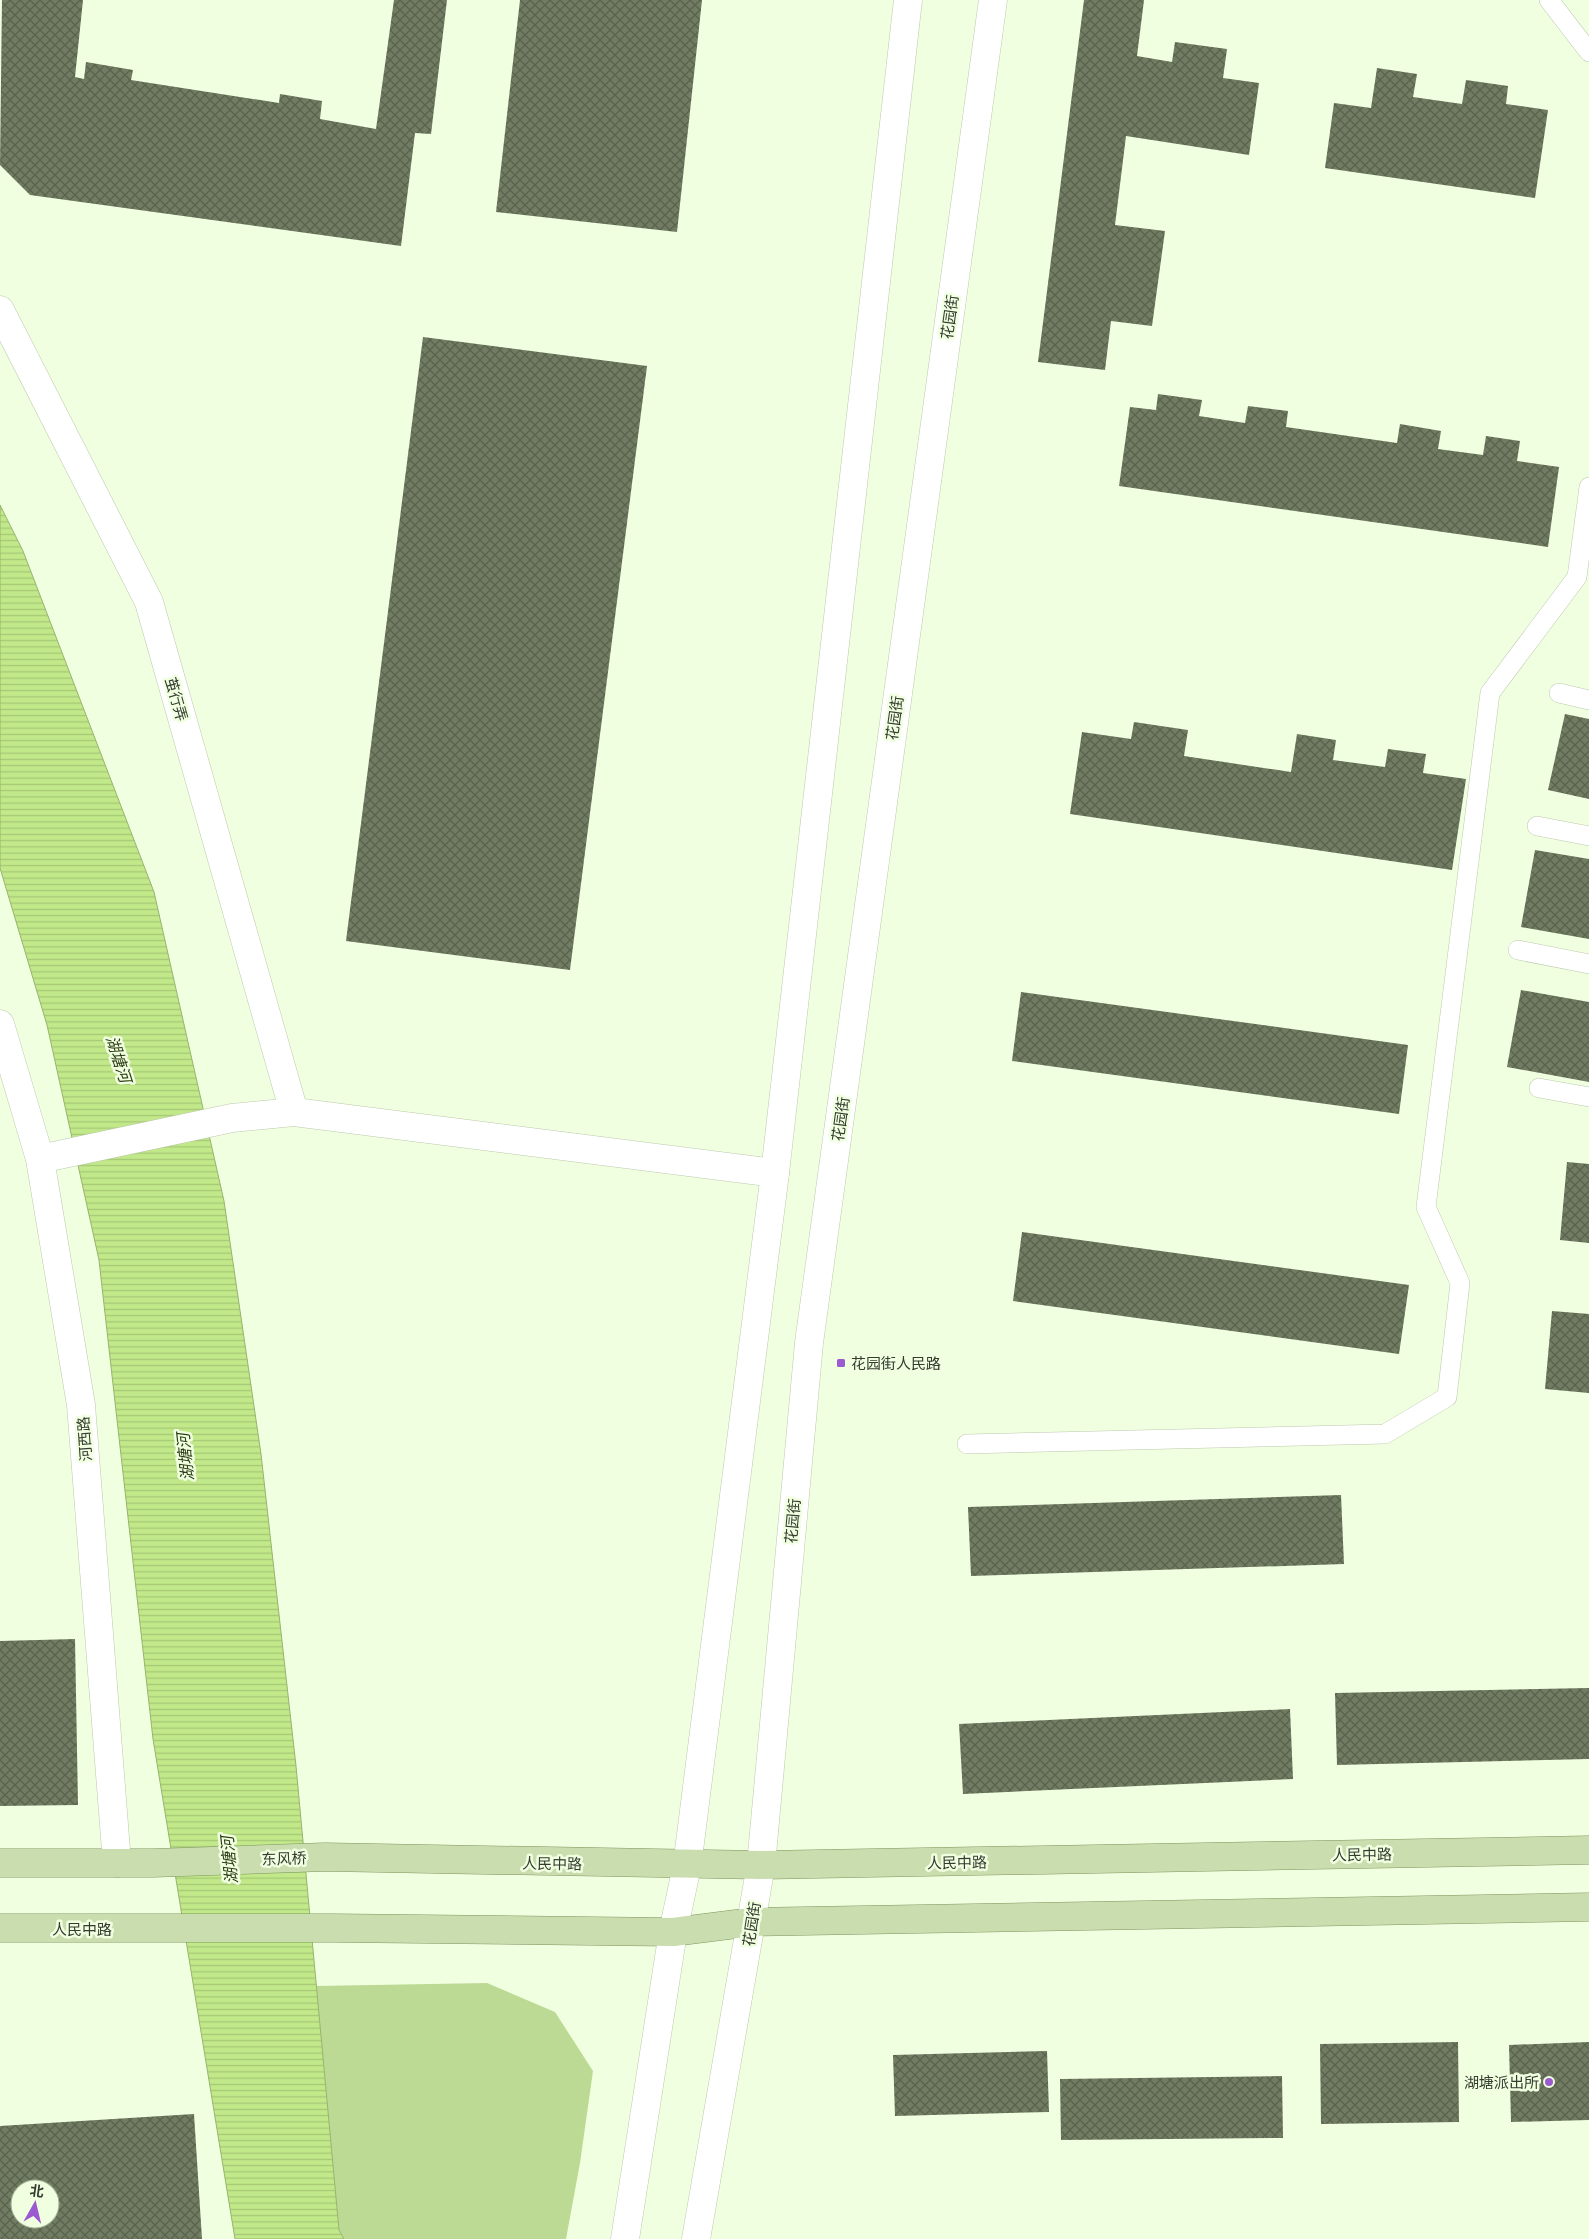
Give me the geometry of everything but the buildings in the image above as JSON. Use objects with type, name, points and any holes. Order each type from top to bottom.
[{"type":"main road","points":[[625,2239],[673,1932],[687,1866],[775,1174],[908,0]]},
{"type":"main road","name":"花园街","points":[[696,2239],[761,1865],[809,1343],[993,0]]},
{"type":"main road","name":"茧行弄","points":[[0,310],[149,602],[294,1112]]},
{"type":"main road","name":"河西路","points":[[0,1024],[40,1159],[81,1405],[117,1863]]},
{"type":"main road","points":[[40,1159],[232,1118],[294,1112],[775,1174]]},
{"type":"main road","name":"人民中路","points":[[325,1857],[687,1866],[1589,1850]]},
{"type":"main road","name":"东风桥","points":[[117,1863],[325,1857]]},
{"type":"main road","points":[[0,1863],[117,1863]]},
{"type":"main road","points":[[673,1932],[752,1922],[1589,1907]]},
{"type":"main road","name":"人民中路","points":[[0,1928],[333,1928],[673,1932]]},
{"type":"lane","points":[[1548,0],[1589,52]]},
{"type":"lane","points":[[967,1444],[1385,1434],[1447,1397],[1460,1283],[1426,1207],[1490,693],[1577,577],[1589,487]]},
{"type":"lane","points":[[1559,693],[1589,700]]},
{"type":"lane","points":[[1537,826],[1589,836]]},
{"type":"lane","points":[[1518,950],[1589,964]]},
{"type":"lane","points":[[1539,1088],[1589,1097]]},
{"type":"shaded area","points":[[487,1983],[555,2012],[593,2071],[580,2163],[566,2239],[344,2239],[339,2230],[316,1986]]},
{"type":"water","name":"湖塘河","points":[[0,505],[23,551],[154,892],[224,1201],[261,1454],[296,1766],[339,2230],[344,2239],[235,2239],[153,1739],[99,1260],[47,1025],[0,868]]},
{"type":"place","name":"花园街人民路","points":[[841,1363]]},
{"type":"place","name":"湖塘派出所","points":[[1549,2082]]}]
